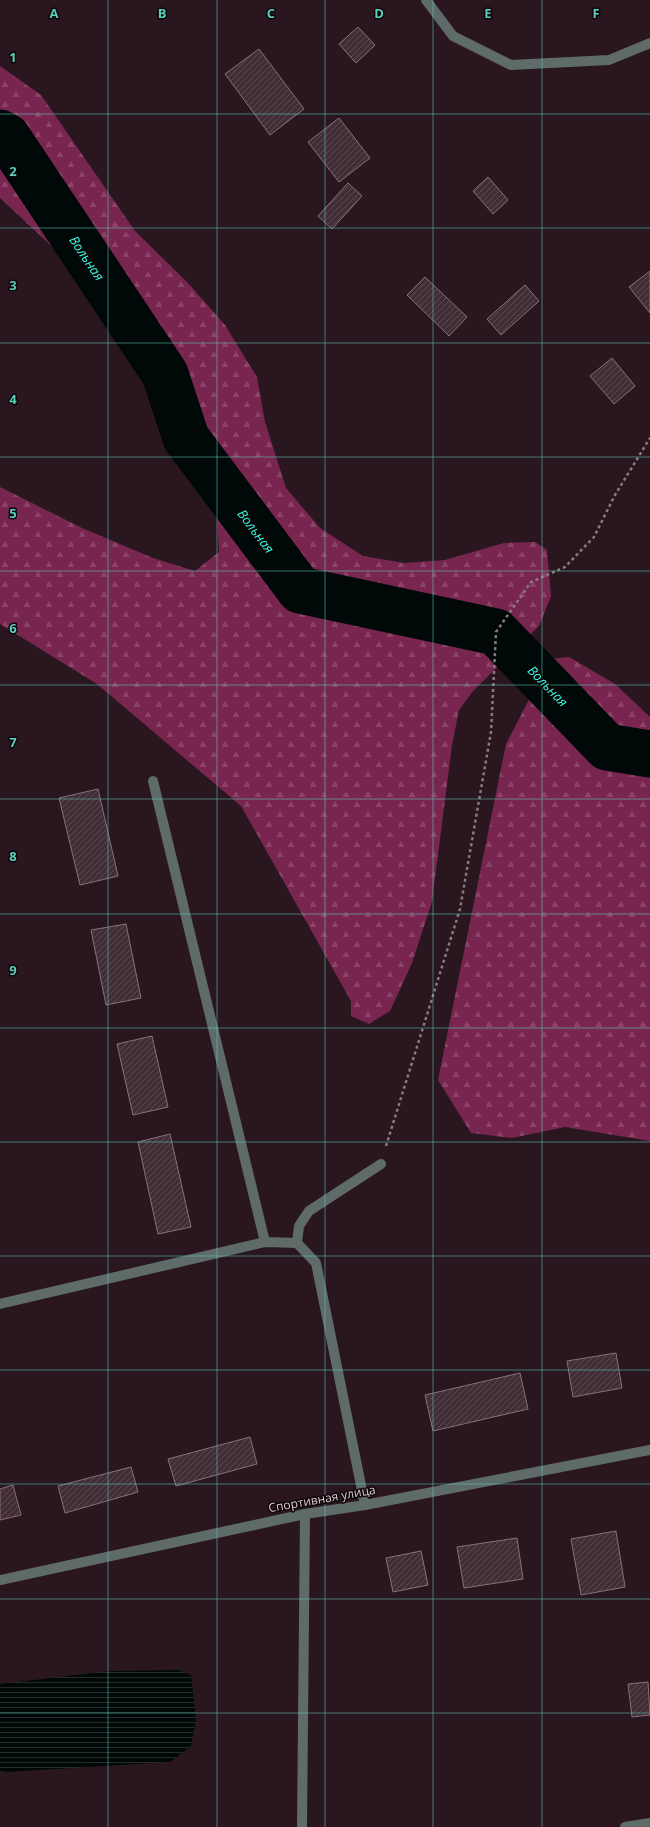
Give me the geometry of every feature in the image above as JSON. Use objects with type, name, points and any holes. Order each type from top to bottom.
[{"type":"street","points":[[426,0],[453,36],[510,65],[609,60],[650,43]]},
{"type":"street","points":[[152,781],[265,1242]]},
{"type":"street","points":[[297,1243],[300,1226],[309,1211],[381,1164]]},
{"type":"street","points":[[0,1304],[265,1242],[297,1243],[316,1264],[365,1505]]},
{"type":"street","name":"Спортивная улица","points":[[0,1580],[305,1514],[365,1505],[650,1450]]},
{"type":"street","points":[[302,1827],[305,1514]]},
{"type":"street","points":[[626,1827],[650,1824]]},
{"type":"path","points":[[381,1164],[460,908],[491,732],[496,632],[531,582],[565,567],[594,537],[615,495],[650,438]]},
{"type":"green space","points":[[0,66],[41,95],[135,231],[187,282],[225,325],[257,377],[265,422],[286,488],[320,528],[363,556],[404,563],[445,560],[504,543],[535,542],[547,550],[551,596],[539,626],[473,691],[459,710],[452,745],[432,902],[412,963],[390,1011],[369,1024],[351,1016],[351,1001],[241,806],[97,684],[0,624],[0,487],[82,528],[153,558],[195,571],[219,552],[216,493],[168,427],[117,331],[59,253],[0,198]]},
{"type":"green space","points":[[569,657],[615,684],[650,717],[650,1141],[565,1127],[512,1138],[471,1133],[438,1080],[506,744],[550,659]]},
{"type":"shaded area","points":[[179,1670],[191,1675],[196,1720],[191,1746],[170,1762],[7,1772],[0,1771],[0,1684],[110,1671]]},
{"type":"building","points":[[358,27],[375,45],[356,63],[339,44]]},
{"type":"building","points":[[259,49],[304,109],[270,135],[225,74]]},
{"type":"building","points":[[339,118],[370,158],[339,182],[308,142]]},
{"type":"building","points":[[488,177],[508,200],[493,214],[473,191]]},
{"type":"building","points":[[348,183],[362,196],[332,229],[318,216]]},
{"type":"building","points":[[650,271],[650,313],[629,287]]},
{"type":"building","points":[[425,277],[467,317],[449,336],[407,295]]},
{"type":"building","points":[[525,285],[539,301],[501,335],[487,319]]},
{"type":"building","points":[[612,358],[635,386],[614,404],[590,376]]},
{"type":"building","points":[[98,789],[118,876],[80,885],[59,798]]},
{"type":"building","points":[[126,924],[141,998],[106,1005],[91,930]]},
{"type":"building","points":[[152,1036],[168,1107],[133,1115],[117,1044]]},
{"type":"building","points":[[170,1134],[191,1227],[158,1234],[138,1142]]},
{"type":"building","points":[[616,1353],[622,1388],[573,1397],[567,1361]]},
{"type":"building","points":[[520,1373],[528,1409],[433,1431],[425,1395]]},
{"type":"building","points":[[250,1437],[257,1464],[176,1486],[168,1459]]},
{"type":"building","points":[[131,1467],[138,1492],[65,1513],[58,1486]]},
{"type":"building","points":[[13,1485],[21,1515],[0,1520],[0,1489]]},
{"type":"building","points":[[616,1531],[625,1587],[581,1595],[571,1539]]},
{"type":"building","points":[[517,1538],[523,1579],[464,1588],[457,1547]]},
{"type":"building","points":[[421,1551],[428,1585],[393,1592],[386,1558]]},
{"type":"building","points":[[648,1682],[650,1715],[632,1717],[628,1684]]},
{"type":"waterway","name":"Вольная","points":[[0,133],[7,137],[165,374],[186,438],[300,590],[496,632],[607,747],[650,754]]}]
